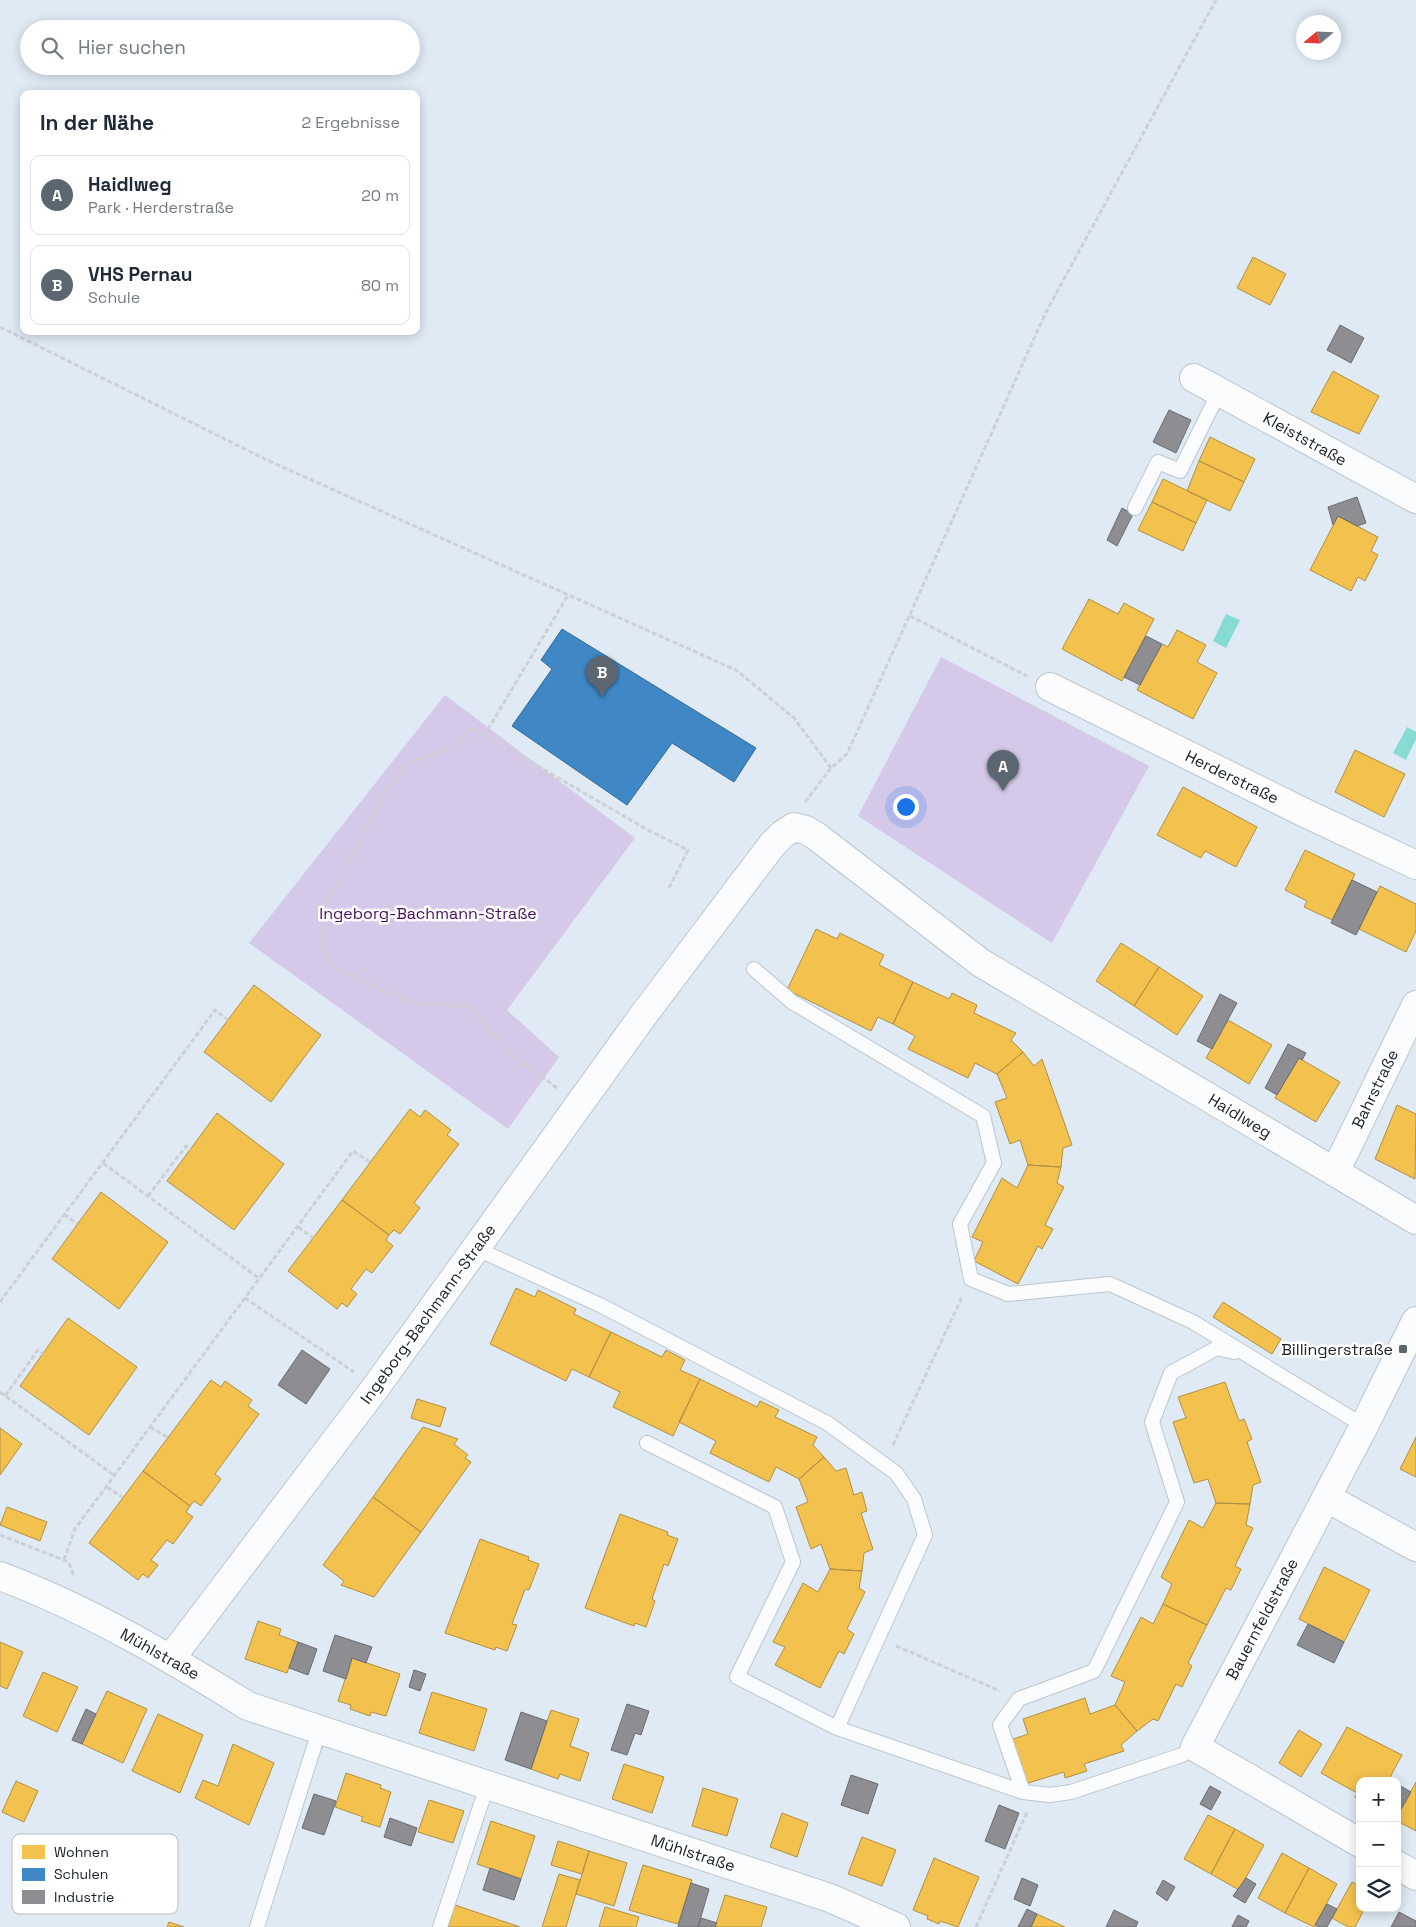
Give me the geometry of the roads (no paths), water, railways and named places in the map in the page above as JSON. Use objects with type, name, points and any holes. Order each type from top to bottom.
[{"type":"street","name":"Kleiststraße","points":[[1194,378],[1416,499]]},
{"type":"street","name":"Herderstraße","points":[[1050,687],[1296,809],[1416,865]]},
{"type":"street","name":"Ingeborg-Bachmann-Straße","points":[[171,1658],[376,1387],[642,1017],[772,845],[783,834],[794,827]]},
{"type":"street","name":"Haidlweg","points":[[794,827],[806,830],[816,836],[981,963],[1416,1220]]},
{"type":"street","name":"Bahrstraße","points":[[1335,1172],[1416,1005]]},
{"type":"street","name":"Bauernfeldstraße","points":[[1194,1747],[1327,1498],[1416,1321]]},
{"type":"street","points":[[1327,1498],[1416,1547]]},
{"type":"street","name":"Mühlstraße","points":[[0,1576],[61,1602],[171,1658],[248,1706],[320,1728],[487,1786],[830,1898],[896,1927]]},
{"type":"street","points":[[1194,1747],[1356,1841]]},
{"type":"street","points":[[1400,1867],[1416,1876]]},
{"type":"lane","points":[[1135,508],[1158,462],[1180,471],[1219,392]]},
{"type":"lane","points":[[754,969],[792,1002],[983,1116],[994,1163],[960,1224],[971,1279],[1008,1294],[1110,1284],[1193,1322],[1364,1426]]},
{"type":"lane","points":[[475,1248],[600,1305],[818,1419],[896,1473],[914,1499],[925,1535],[837,1728]]},
{"type":"lane","points":[[1022,1792],[1000,1725],[1019,1699],[1094,1671],[1177,1502],[1152,1422],[1171,1373],[1217,1348],[1247,1355]]},
{"type":"lane","points":[[647,1443],[775,1506],[793,1562],[737,1677],[837,1728],[1022,1792],[1050,1795],[1071,1792],[1182,1755],[1194,1747]]},
{"type":"lane","points":[[257,1927],[320,1728]]},
{"type":"lane","points":[[440,1927],[487,1786]]},
{"type":"place","name":"VHS Pernau","points":[[602,697]]},
{"type":"place","name":"Haidlweg","points":[[1003,791]]},
{"type":"place","name":"Billingerstraße","points":[[1403,1349]]}]
